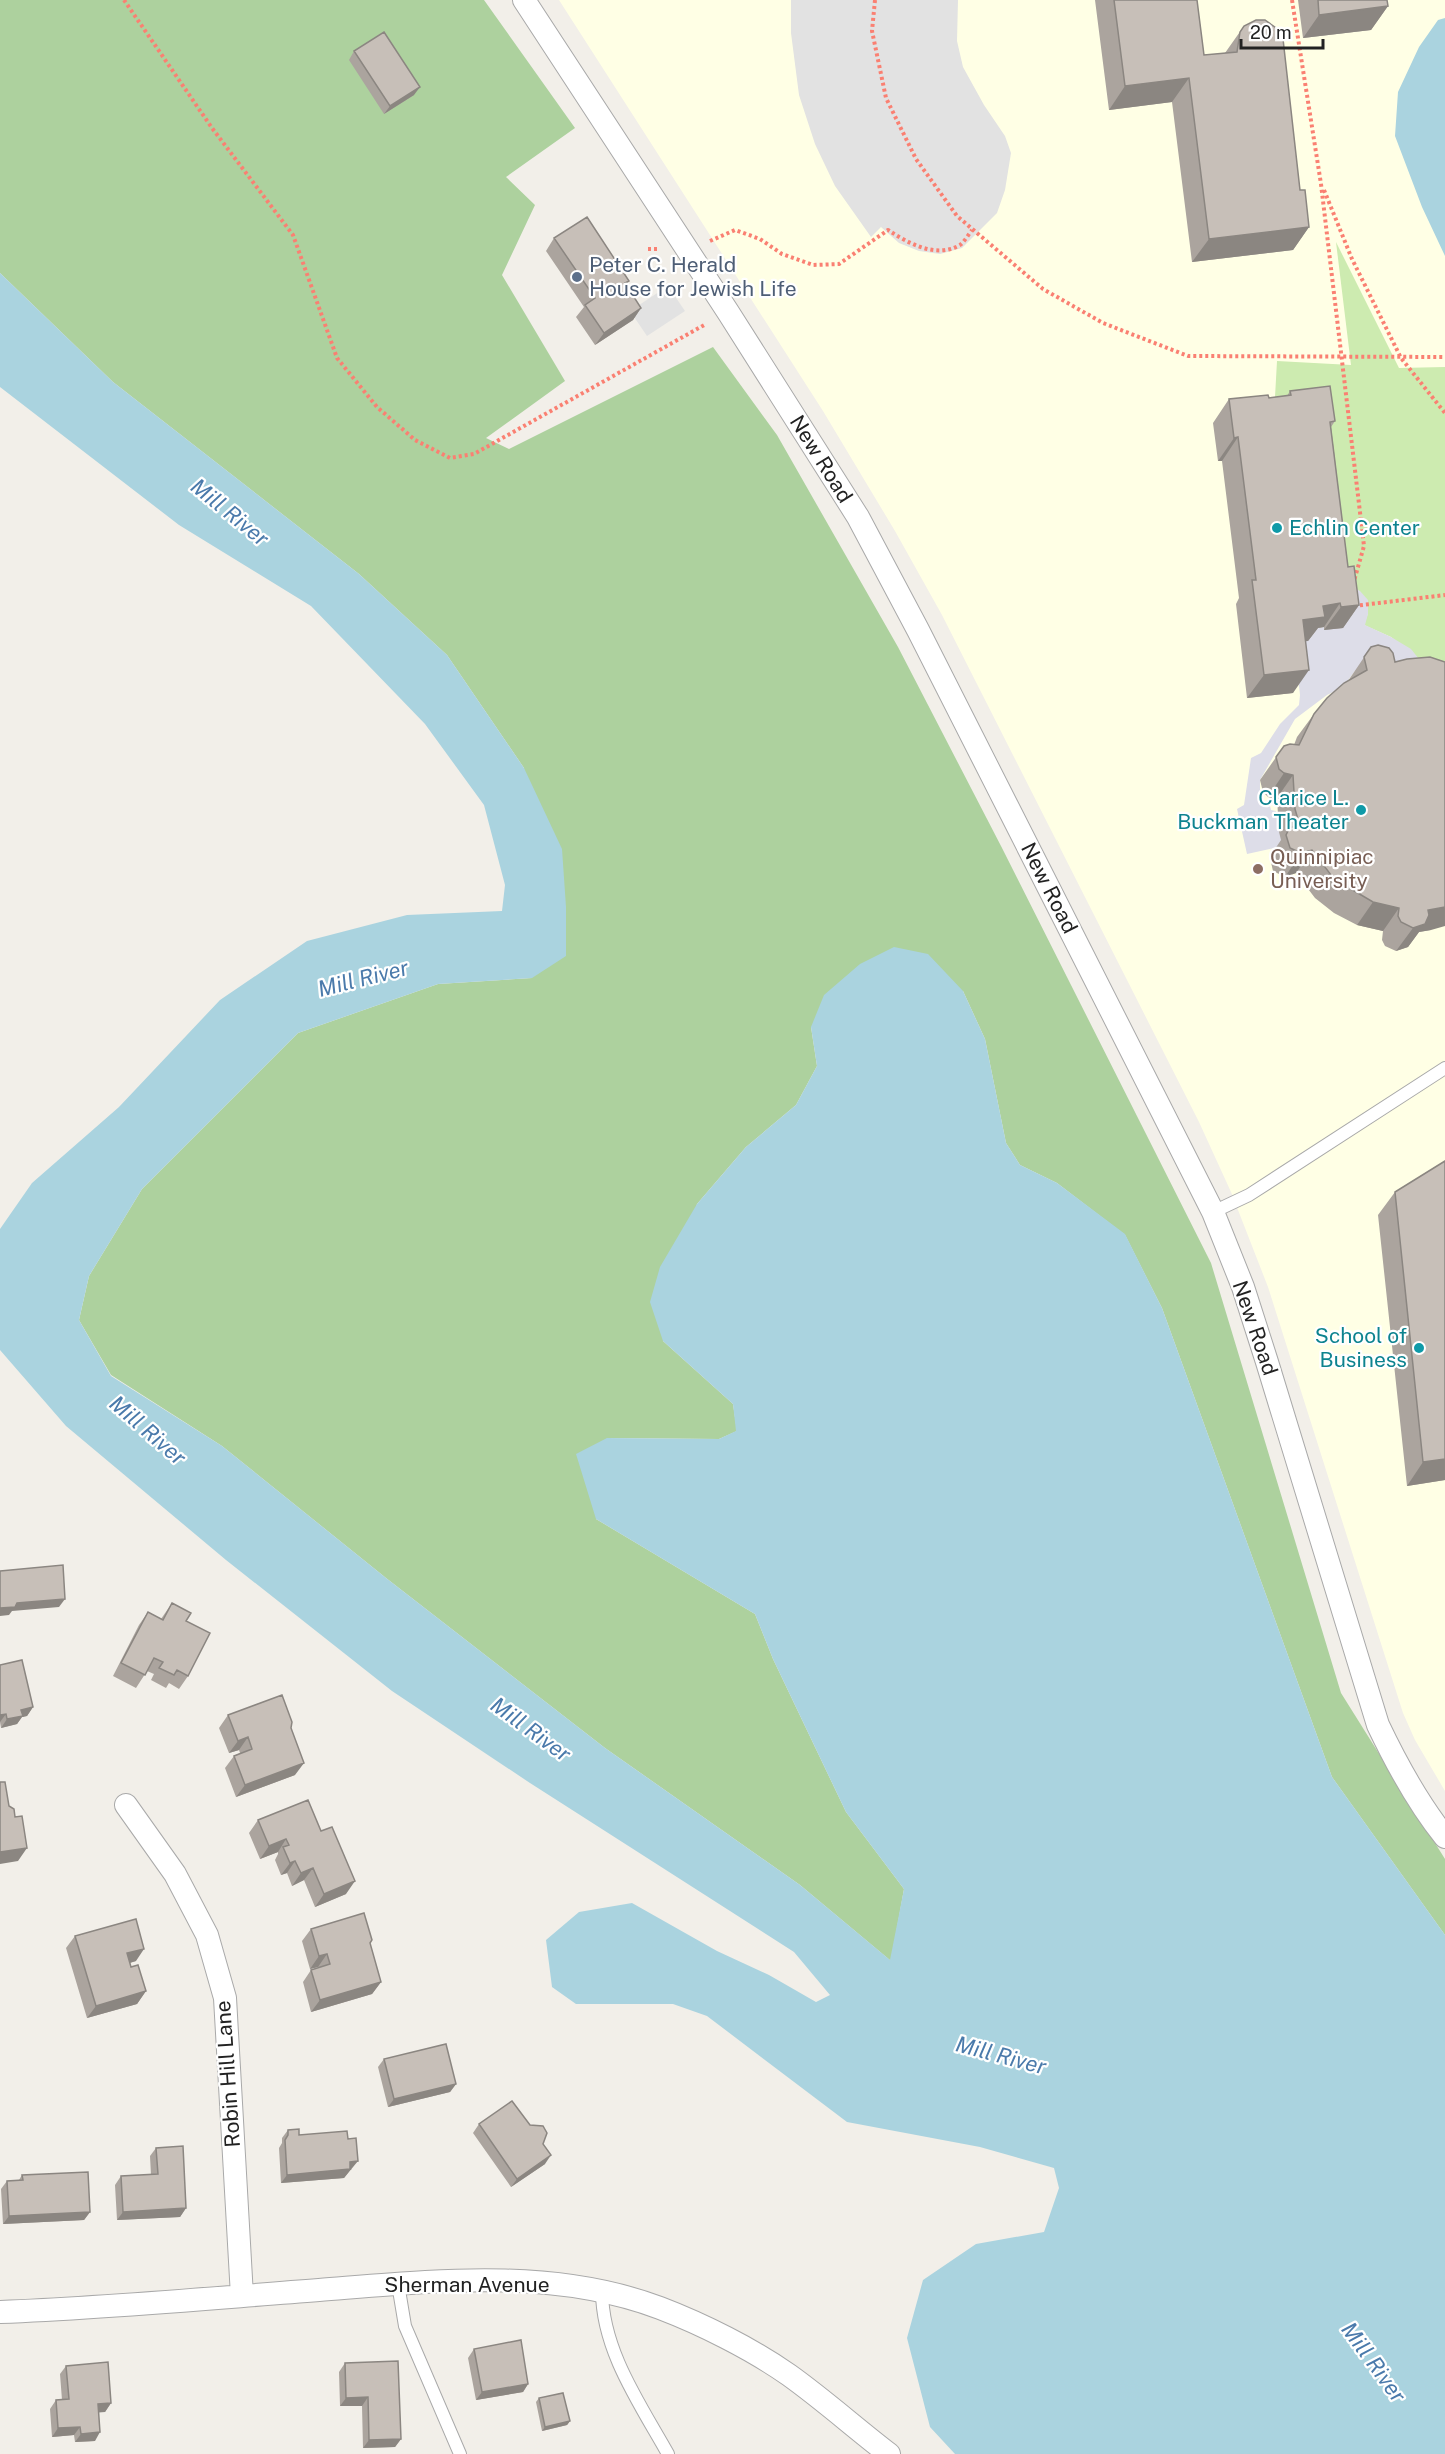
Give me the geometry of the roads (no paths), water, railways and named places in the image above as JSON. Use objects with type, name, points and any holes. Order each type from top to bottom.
[{"type":"street","name":"New Road","points":[[524,0],[728,312],[858,517],[918,630],[1214,1212],[1243,1287],[1267,1362],[1378,1725],[1401,1773],[1424,1811],[1445,1837]]},
{"type":"street","name":"Robin Hill Lane","points":[[126,1805],[175,1874],[207,1935],[225,1998],[242,2296]]},
{"type":"street","name":"Sherman Avenue","points":[[0,2312],[80,2309],[398,2284],[530,2280],[602,2291],[660,2308],[733,2342],[788,2374],[889,2454]]},
{"type":"lane","points":[[1214,1212],[1249,1195],[1445,1068]]},
{"type":"lane","points":[[398,2284],[405,2326],[460,2454]]},
{"type":"lane","points":[[602,2291],[602,2312],[607,2331],[631,2388],[668,2454]]},
{"type":"water","points":[[1445,18],[1445,256],[1422,207],[1395,136],[1398,92],[1419,47],[1438,20]]},
{"type":"water","name":"Mill River","points":[[0,273],[113,382],[359,574],[447,655],[524,768],[562,849],[566,907],[566,956],[532,978],[438,984],[298,1033],[142,1189],[89,1276],[79,1320],[111,1376],[222,1446],[386,1578],[605,1748],[800,1885],[890,1960],[904,1889],[846,1812],[773,1659],[755,1614],[596,1519],[576,1454],[607,1438],[719,1439],[736,1431],[733,1404],[663,1341],[650,1302],[660,1267],[697,1204],[746,1147],[796,1105],[817,1066],[811,1027],[824,995],[860,964],[894,947],[928,954],[963,991],[985,1039],[1006,1143],[1020,1165],[1057,1183],[1125,1234],[1162,1308],[1332,1777],[1445,1935],[1445,2454],[955,2454],[930,2427],[907,2338],[923,2280],[976,2244],[1044,2232],[1059,2188],[1054,2168],[980,2147],[847,2122],[707,2016],[673,2004],[576,2004],[552,1987],[546,1940],[579,1912],[632,1903],[717,1951],[769,1975],[816,2002],[830,1995],[794,1952],[530,1783],[392,1691],[226,1560],[66,1426],[0,1350],[0,1229],[32,1183],[119,1107],[220,1000],[307,941],[407,915],[502,911],[505,885],[484,805],[425,724],[311,606],[179,525],[0,387]]},
{"type":"place","name":"Peter C. Herald House for Jewish Life","points":[[577,277]]},
{"type":"place","name":"Echlin Center","points":[[1277,528]]},
{"type":"place","name":"Clarice L. Buckman Theater","points":[[1361,810]]},
{"type":"place","name":"Quinnipiac University","points":[[1258,869]]},
{"type":"place","name":"School of Business","points":[[1419,1348]]}]
